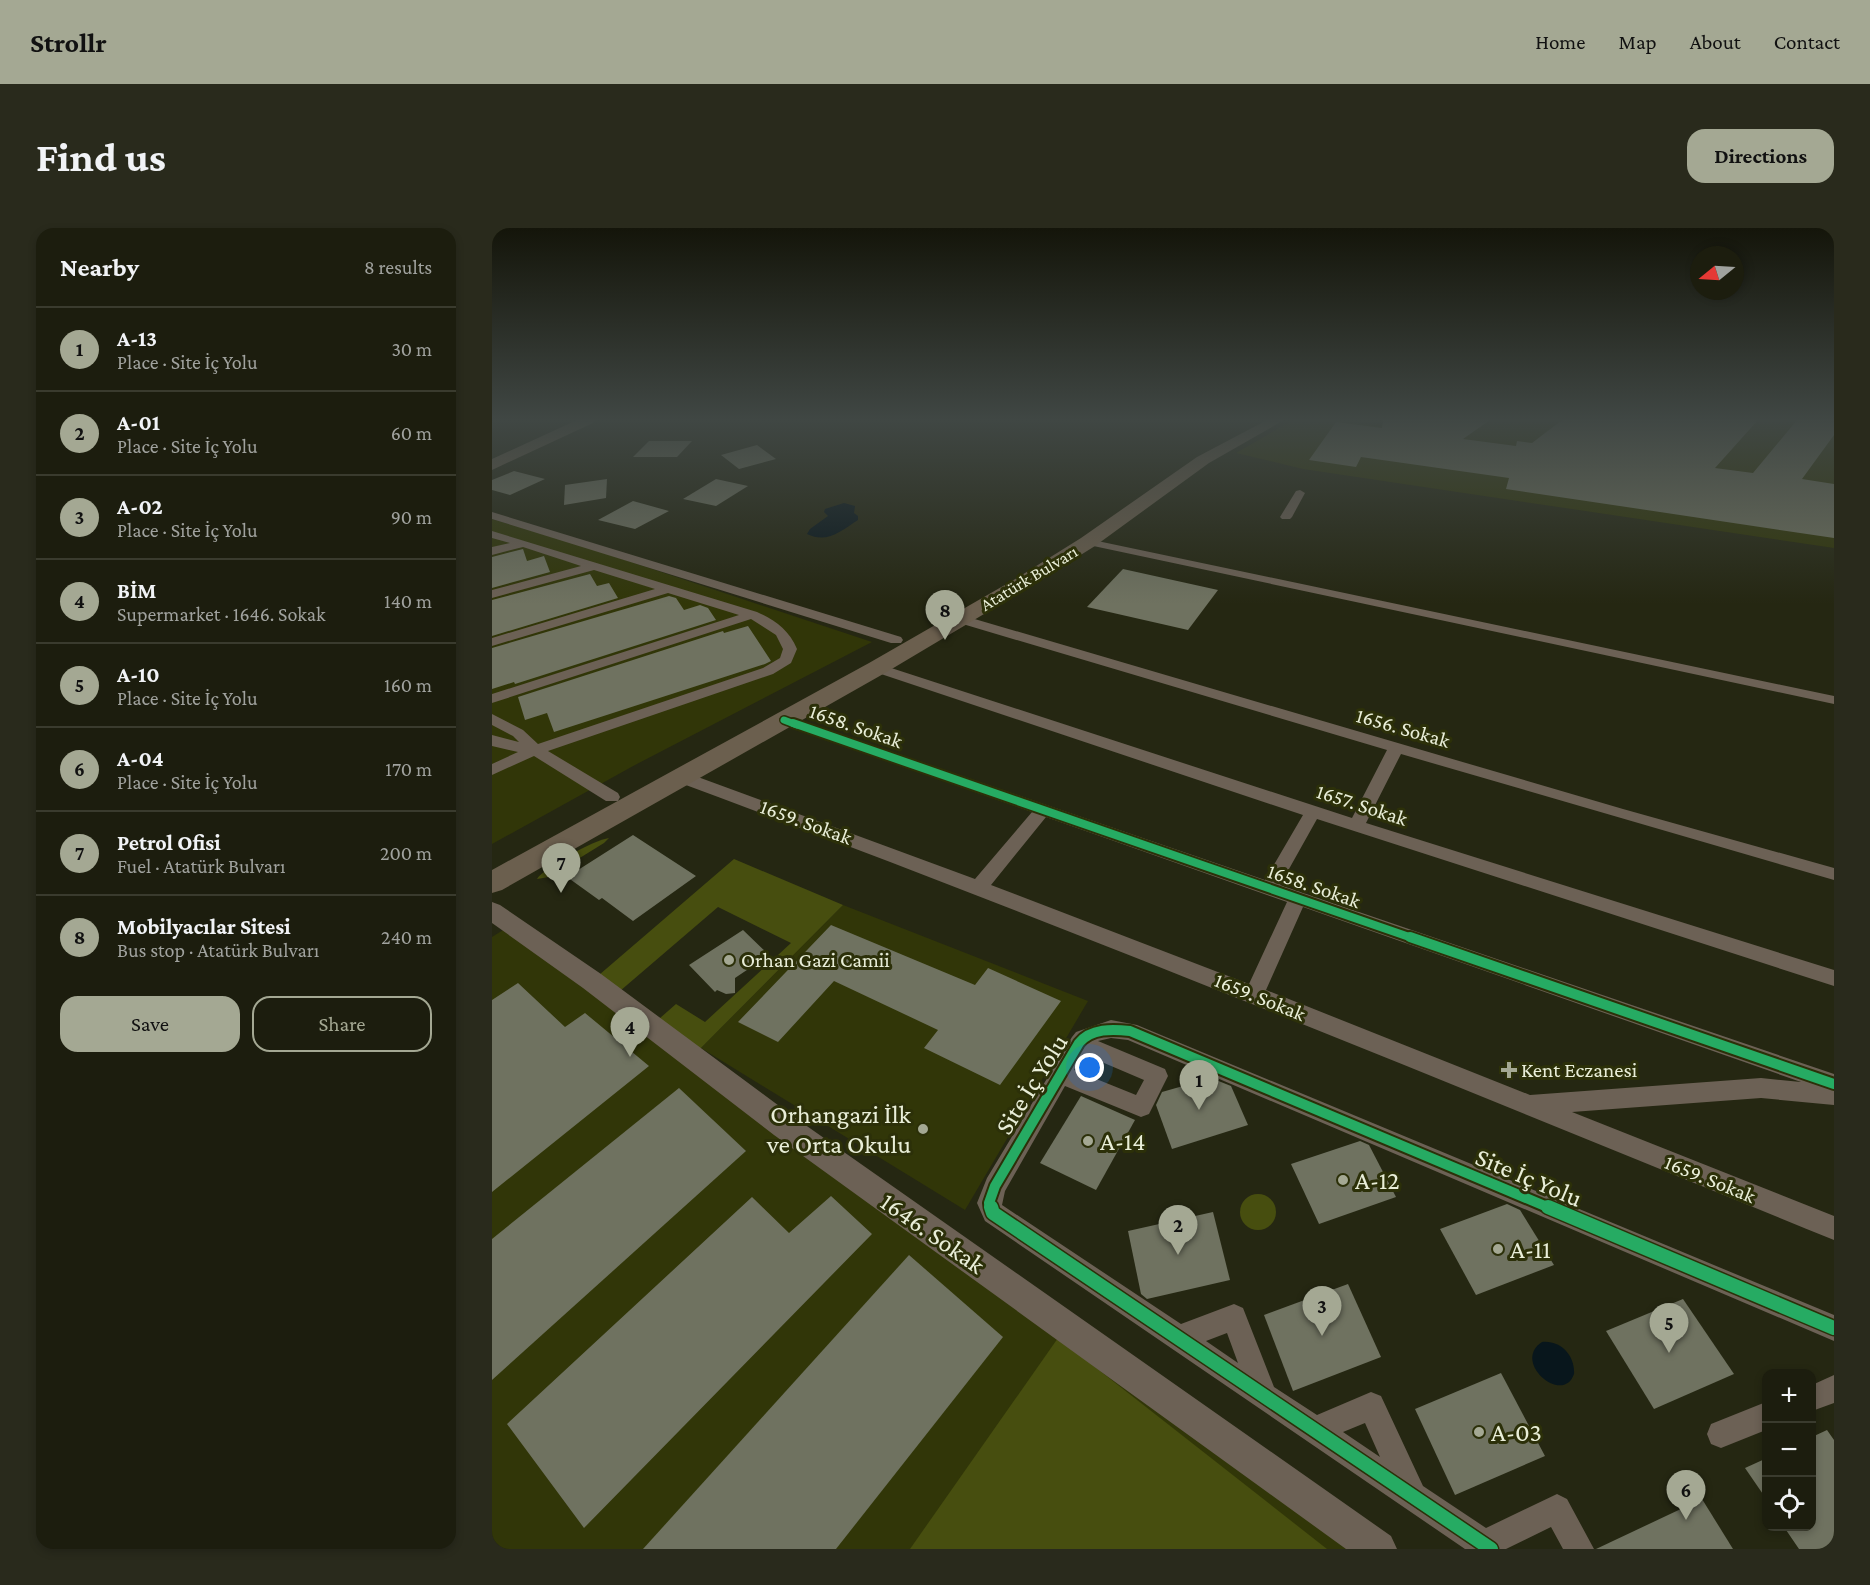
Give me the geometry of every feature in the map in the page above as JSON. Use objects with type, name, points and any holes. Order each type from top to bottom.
[{"type":"main road","name":"Atatürk Bulvarı","points":[[492,863],[992,588],[1159,482]]},
{"type":"main road","name":"Atatürk Bulvarı","points":[[492,883],[961,619],[1088,542],[1162,482]]},
{"type":"street","points":[[1286,516],[1300,493]]},
{"type":"street","points":[[492,515],[896,640]]},
{"type":"street","points":[[492,534],[752,615],[776,628],[788,642],[790,654],[782,664],[745,679],[536,750],[492,770]]},
{"type":"street","points":[[1088,542],[1834,700]]},
{"type":"street","points":[[492,552],[523,543]]},
{"type":"street","points":[[492,594],[593,566]]},
{"type":"street","points":[[492,642],[668,589]]},
{"type":"street","points":[[492,699],[752,615]]},
{"type":"street","name":"1656. Sokak","points":[[961,619],[1395,748],[1834,874]]},
{"type":"street","name":"1657. Sokak","points":[[877,668],[1356,826],[1834,978]]},
{"type":"street","points":[[492,719],[518,733],[536,750],[612,797]]},
{"type":"street","name":"1658. Sokak","points":[[784,720],[1834,1084]]},
{"type":"street","points":[[492,740],[500,744],[536,750]]},
{"type":"street","points":[[1356,826],[1395,748]]},
{"type":"street","name":"1659. Sokak","points":[[681,777],[913,862],[1254,994],[1524,1105],[1834,1228]]},
{"type":"street","points":[[978,888],[1042,811]]},
{"type":"street","points":[[1269,889],[1313,812]]},
{"type":"street","points":[[1254,994],[1297,899]]},
{"type":"street","name":"1646. Sokak","points":[[492,910],[592,981],[776,1121],[1378,1549]]},
{"type":"street","name":"Site İç Yolu","points":[[1579,1549],[1557,1509],[1488,1547],[998,1216],[990,1208],[990,1198],[995,1186],[1059,1074],[1083,1038],[1101,1031],[1122,1029],[1172,1048],[1834,1328]]},
{"type":"street","name":"Site İç Yolu","points":[[1079,1043],[1158,1076]]},
{"type":"street","name":"Site İç Yolu","points":[[1059,1074],[1141,1107],[1172,1048]]},
{"type":"street","points":[[1524,1105],[1761,1088],[1834,1095]]},
{"type":"street","points":[[1180,1338],[1234,1317],[1264,1395]]},
{"type":"street","points":[[1816,1396],[1834,1389]]},
{"type":"street","points":[[1317,1430],[1371,1406],[1413,1495]]},
{"type":"street","points":[[1721,1434],[1762,1418]]},
{"type":"shaded area","points":[[1388,482],[1834,482],[1834,548]]},
{"type":"shaded area","points":[[844,503],[855,506],[854,513],[858,516],[858,520],[840,532],[827,537],[814,537],[807,534],[810,529],[828,516],[824,512],[825,509]]},
{"type":"shaded area","points":[[492,519],[592,549],[872,642],[635,765],[492,844]]},
{"type":"shaded area","points":[[609,838],[549,877],[537,879],[549,868],[570,855]]},
{"type":"shaded area","points":[[734,859],[843,905],[692,1057],[651,1026],[676,1004],[705,1022],[791,943],[718,907],[613,997],[592,981]]},
{"type":"shaded area","name":"Orhangazi İlk ve Orta Okulu","points":[[843,905],[1088,1001],[965,1210],[701,1048]]},
{"type":"shaded area","points":[[511,925],[1378,1549],[492,1549],[492,937]]},
{"type":"shaded area","points":[[1258,1194],[1271,1199],[1276,1212],[1271,1225],[1258,1230],[1245,1225],[1240,1212],[1245,1199]]},
{"type":"shaded area","points":[[1058,1338],[1327,1549],[910,1549]]},
{"type":"shaded area","points":[[1542,1342],[1561,1346],[1566,1350],[1574,1367],[1574,1374],[1568,1383],[1560,1385],[1551,1383],[1542,1378],[1536,1369],[1532,1360],[1534,1350]]},
{"type":"building","points":[[492,482],[539,482],[510,495],[492,490]]},
{"type":"building","points":[[607,482],[606,498],[564,505],[565,485]]},
{"type":"building","points":[[712,482],[728,482],[748,486],[716,506],[683,499]]},
{"type":"building","points":[[1508,482],[1819,482],[1834,484],[1834,538],[1506,489]]},
{"type":"building","points":[[633,501],[669,511],[635,529],[598,520]]},
{"type":"building","points":[[523,549],[527,561],[544,556],[550,572],[492,588],[492,557]]},
{"type":"building","points":[[1123,569],[1218,590],[1188,630],[1087,607]]},
{"type":"building","points":[[590,574],[597,586],[609,583],[618,598],[492,636],[492,600]]},
{"type":"building","points":[[669,596],[676,598],[684,610],[700,605],[708,608],[716,620],[515,684],[514,682],[492,689],[492,648]]},
{"type":"building","points":[[748,626],[771,661],[554,732],[547,713],[525,720],[518,697],[723,631],[724,633]]},
{"type":"building","points":[[633,835],[696,876],[633,921],[602,898],[599,900],[567,877]]},
{"type":"building","points":[[831,925],[975,985],[988,968],[1061,1001],[1000,1085],[924,1048],[938,1030],[834,981],[778,1042],[738,1022]]},
{"type":"building","name":"Orhan Gazi Camii","points":[[743,930],[769,955],[735,978],[735,993],[726,994],[717,990],[715,992],[689,965]]},
{"type":"building","points":[[518,983],[565,1027],[585,1013],[649,1066],[492,1192],[492,1000]]},
{"type":"building","points":[[1211,1078],[1231,1086],[1248,1125],[1172,1149],[1156,1105],[1162,1092]]},
{"type":"building","points":[[679,1088],[746,1151],[492,1380],[492,1239]]},
{"type":"building","name":"A-14","points":[[1081,1096],[1135,1120],[1096,1190],[1040,1163]]},
{"type":"building","name":"A-12","points":[[1360,1141],[1369,1145],[1396,1197],[1319,1224],[1291,1164]]},
{"type":"building","points":[[831,1196],[872,1234],[584,1528],[507,1424],[752,1197],[789,1233]]},
{"type":"building","name":"A-11","points":[[1507,1204],[1520,1210],[1554,1265],[1476,1295],[1440,1229]]},
{"type":"building","points":[[1213,1212],[1230,1280],[1147,1299],[1141,1294],[1128,1231]]},
{"type":"building","points":[[909,1255],[1003,1337],[836,1549],[643,1549]]},
{"type":"building","points":[[1348,1284],[1381,1357],[1293,1391],[1264,1315]]},
{"type":"building","points":[[1683,1299],[1734,1374],[1654,1409],[1606,1331]]},
{"type":"building","name":"A-03","points":[[1501,1373],[1545,1456],[1455,1495],[1415,1409]]},
{"type":"building","points":[[1827,1430],[1834,1440],[1834,1549],[1799,1549],[1787,1531],[1816,1531],[1816,1435]]},
{"type":"building","points":[[1762,1460],[1762,1493],[1745,1468]]},
{"type":"building","points":[[1702,1499],[1733,1549],[1596,1549]]},
{"type":"cycle path","points":[[784,720],[1834,1084]]},
{"type":"cycle path","points":[[1491,1549],[993,1213],[989,1203],[995,1186],[1083,1038],[1111,1029],[1130,1031],[1834,1328]]},
{"type":"place","name":"Mobilyacılar Sitesi","points":[[945,640]]},
{"type":"place","name":"Petrol Ofisi","points":[[561,893]]},
{"type":"place","name":"Orhan Gazi Camii","points":[[729,960]]},
{"type":"place","name":"BİM","points":[[630,1057]]},
{"type":"place","name":"Kent Eczanesi","points":[[1509,1070]]},
{"type":"place","name":"A-13","points":[[1199,1110]]},
{"type":"place","name":"Orhangazi İlk ve Orta Okulu","points":[[923,1129]]},
{"type":"place","name":"A-14","points":[[1088,1141]]},
{"type":"place","name":"A-12","points":[[1343,1180]]},
{"type":"place","name":"A-11","points":[[1498,1249]]},
{"type":"place","name":"A-01","points":[[1178,1255]]},
{"type":"place","name":"A-02","points":[[1322,1336]]},
{"type":"place","name":"A-10","points":[[1669,1353]]},
{"type":"place","name":"A-03","points":[[1479,1432]]},
{"type":"place","name":"A-04","points":[[1686,1520]]}]
